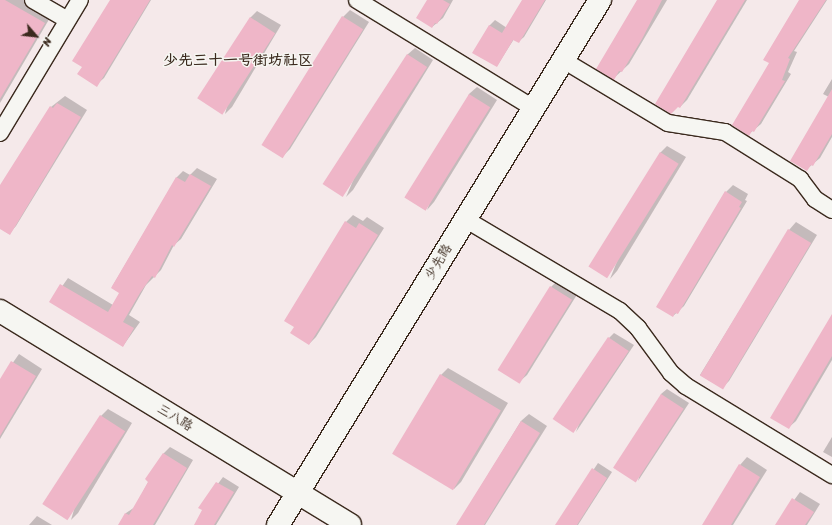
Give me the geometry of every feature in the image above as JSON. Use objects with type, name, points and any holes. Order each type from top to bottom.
[{"type":"main road","name":"少先路","points":[[278,525],[600,0]]},
{"type":"main road","name":"三八路","points":[[0,311],[350,525]]},
{"type":"street","points":[[33,0],[67,20]]},
{"type":"street","points":[[0,133],[80,0]]},
{"type":"street","points":[[357,0],[534,108]]},
{"type":"street","points":[[563,60],[668,123],[725,132],[800,179],[815,199],[832,210]]},
{"type":"street","points":[[465,219],[620,311],[638,328],[671,372],[686,386],[832,475]]},
{"type":"building","points":[[0,0],[5,0],[45,23],[0,99]]},
{"type":"building","points":[[110,0],[150,0],[97,87],[77,74],[82,67],[72,61]]},
{"type":"building","points":[[427,0],[443,0],[450,4],[437,24],[435,23],[432,28],[416,18]]},
{"type":"building","points":[[522,0],[545,0],[519,43],[513,40],[497,67],[472,53],[489,25],[502,33]]},
{"type":"building","points":[[637,0],[662,0],[642,39],[622,72],[619,71],[614,80],[596,69]]},
{"type":"building","points":[[717,0],[745,0],[680,108],[678,107],[671,114],[655,104]]},
{"type":"building","points":[[799,0],[826,0],[788,58],[790,59],[782,80],[785,81],[754,132],[752,131],[749,136],[732,125],[769,63],[763,60]]},
{"type":"building","points":[[342,16],[363,29],[283,158],[261,145]]},
{"type":"building","points":[[250,17],[275,33],[222,115],[197,98]]},
{"type":"building","points":[[407,54],[427,67],[343,197],[323,184]]},
{"type":"building","points":[[832,89],[832,134],[813,166],[811,165],[807,171],[790,161]]},
{"type":"building","points":[[469,94],[490,107],[426,211],[404,197]]},
{"type":"building","points":[[57,103],[81,117],[10,235],[0,229],[0,185],[50,106],[53,108]]},
{"type":"building","points":[[660,152],[679,164],[607,278],[588,266]]},
{"type":"building","points":[[190,174],[211,186],[174,247],[172,245],[155,278],[152,276],[123,322],[134,328],[123,347],[49,302],[60,284],[108,312],[119,293],[111,288],[176,177],[185,182]]},
{"type":"building","points":[[725,191],[742,202],[739,207],[741,208],[678,314],[675,313],[673,317],[656,307]]},
{"type":"building","points":[[345,221],[356,228],[359,223],[378,235],[309,345],[290,333],[294,327],[284,321]]},
{"type":"building","points":[[788,229],[811,243],[723,389],[700,376]]},
{"type":"building","points":[[550,286],[572,300],[520,384],[498,370]]},
{"type":"building","points":[[832,314],[832,356],[789,429],[770,418]]},
{"type":"building","points":[[608,337],[629,351],[573,433],[553,419]]},
{"type":"building","points":[[11,361],[36,376],[0,436],[0,379]]},
{"type":"building","points":[[440,374],[501,411],[453,490],[392,454]]},
{"type":"building","points":[[661,394],[684,409],[636,483],[613,468]]},
{"type":"building","points":[[100,415],[125,431],[67,520],[42,504]]},
{"type":"building","points":[[521,421],[540,433],[484,525],[456,525]]},
{"type":"building","points":[[163,453],[187,468],[153,525],[118,525],[125,513],[129,515],[148,482],[145,479]]},
{"type":"building","points":[[739,464],[760,477],[731,525],[702,525]]},
{"type":"building","points":[[592,468],[607,478],[577,525],[555,525]]},
{"type":"building","points":[[216,482],[234,492],[214,525],[194,525],[202,510],[198,508]]},
{"type":"building","points":[[792,498],[814,512],[805,525],[775,525]]},
{"type":"district","name":"少先三十一号街坊社区","points":[[238,61]]}]
